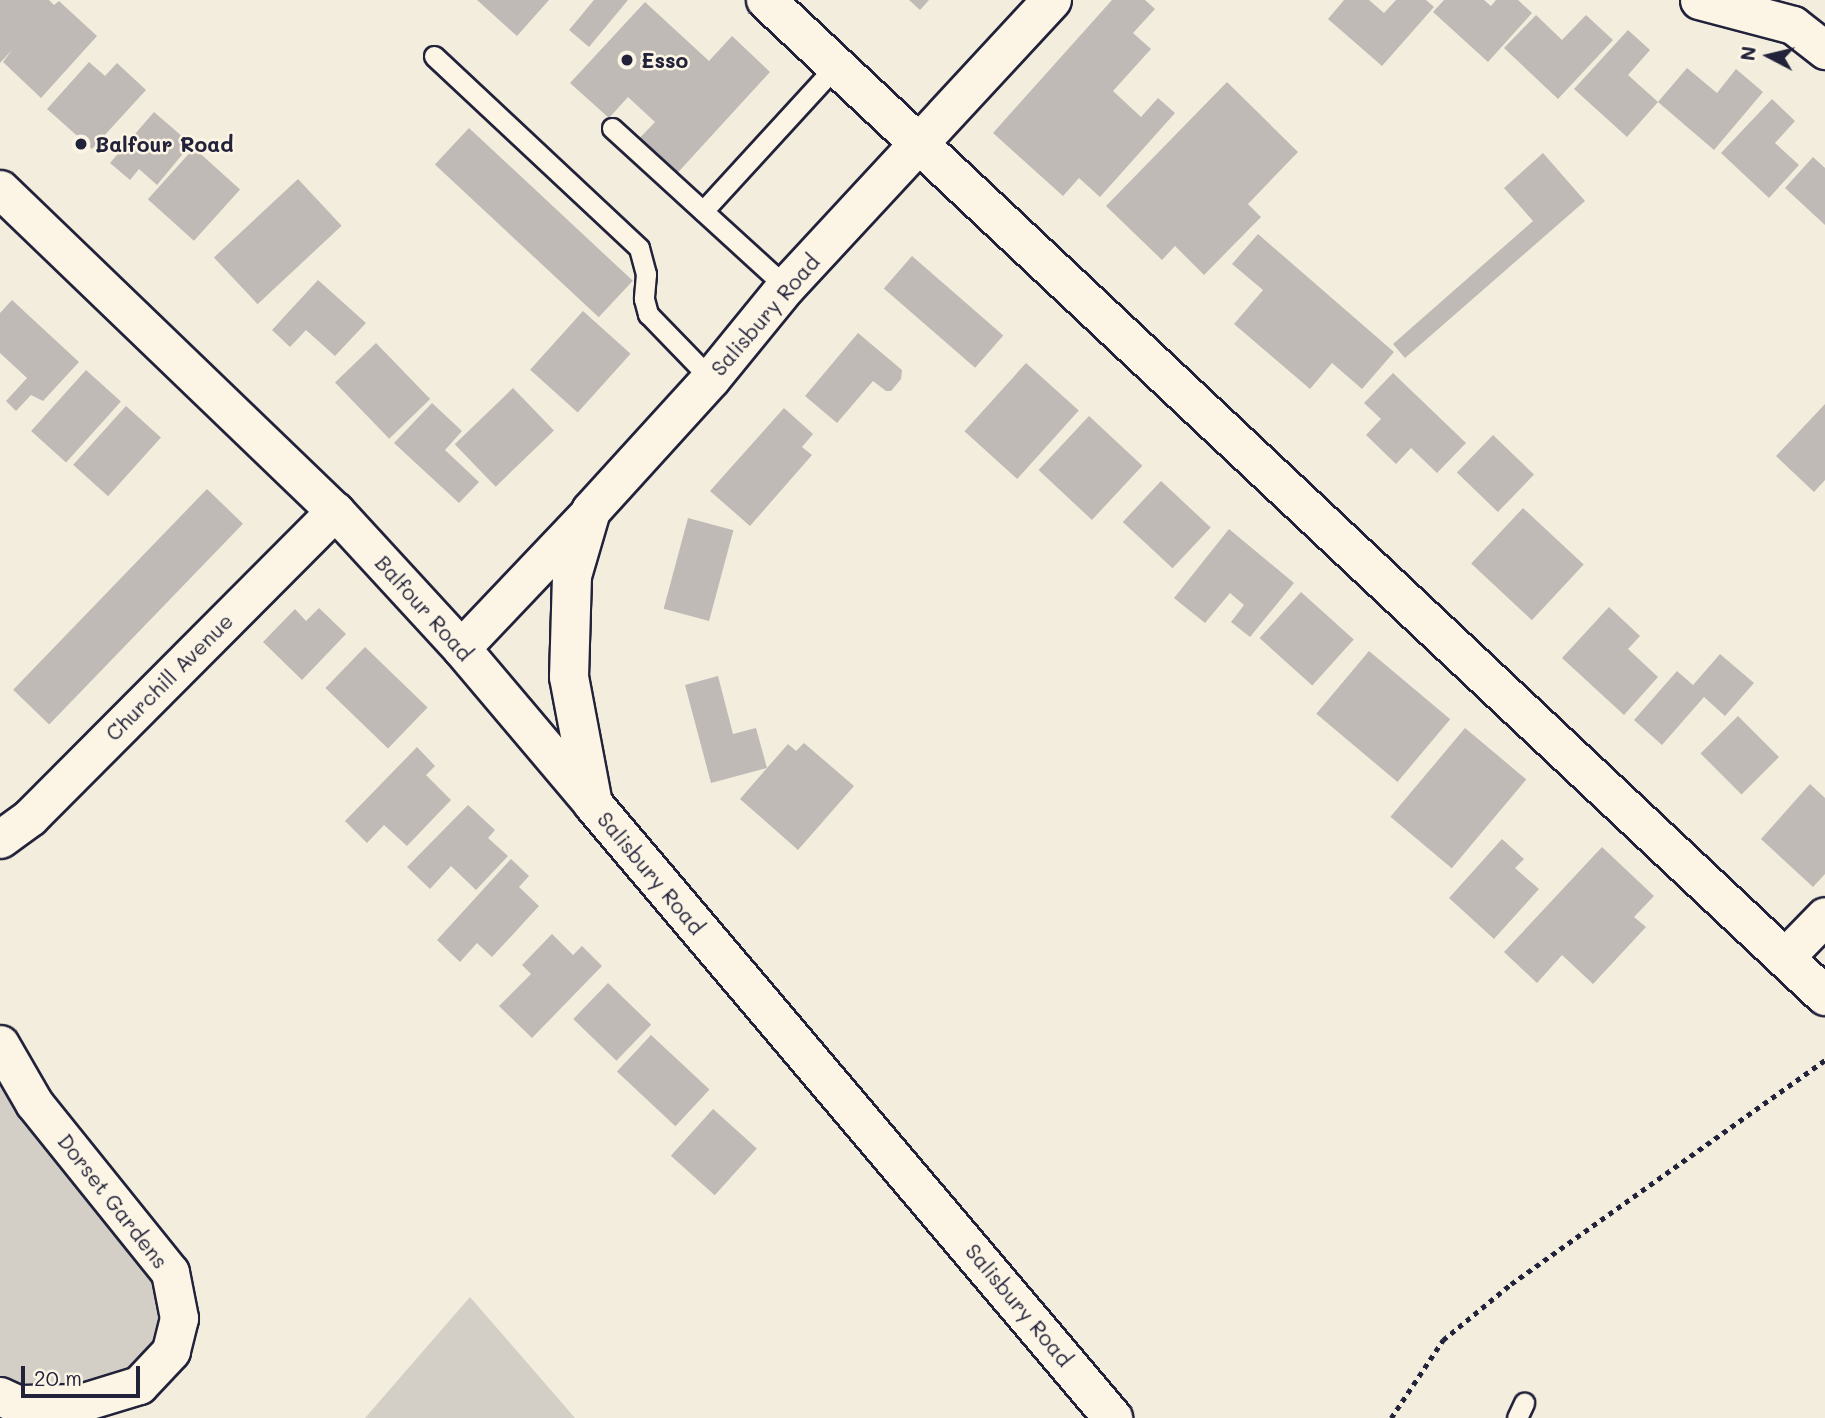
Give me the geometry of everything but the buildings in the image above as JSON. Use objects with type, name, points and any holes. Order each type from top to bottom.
[{"type":"street","points":[[766,0],[1825,996]]},
{"type":"street","name":"Salisbury Road","points":[[1052,0],[786,287],[710,379],[591,511],[572,576],[569,677],[593,804],[1113,1418]]},
{"type":"street","points":[[1699,0],[1794,25],[1825,50]]},
{"type":"street","name":"Balfour Road","points":[[0,189],[335,511],[461,648],[593,804]]},
{"type":"street","name":"Churchill Avenue","points":[[0,839],[30,817],[335,511]]},
{"type":"street","points":[[461,648],[591,511]]},
{"type":"street","points":[[1785,957],[1825,916]]},
{"type":"street","name":"Dorset Gardens","points":[[0,1044],[34,1103],[170,1272],[180,1318],[171,1351],[139,1385],[80,1403],[17,1404],[0,1396]]},
{"type":"lane","points":[[434,56],[639,248],[646,274],[644,299],[648,314],[710,379]]},
{"type":"lane","points":[[703,211],[837,65]]},
{"type":"lane","points":[[612,128],[786,287]]},
{"type":"path","points":[[1391,1418],[1443,1339],[1511,1284],[1825,1060]]},
{"type":"shaded area","points":[[0,1044],[179,1318],[139,1385],[0,1396]]},
{"type":"shaded area","points":[[470,1297],[575,1418],[365,1418]]},
{"type":"place","name":"Esso","points":[[627,60]]},
{"type":"place","name":"Balfour Road","points":[[81,144]]}]
